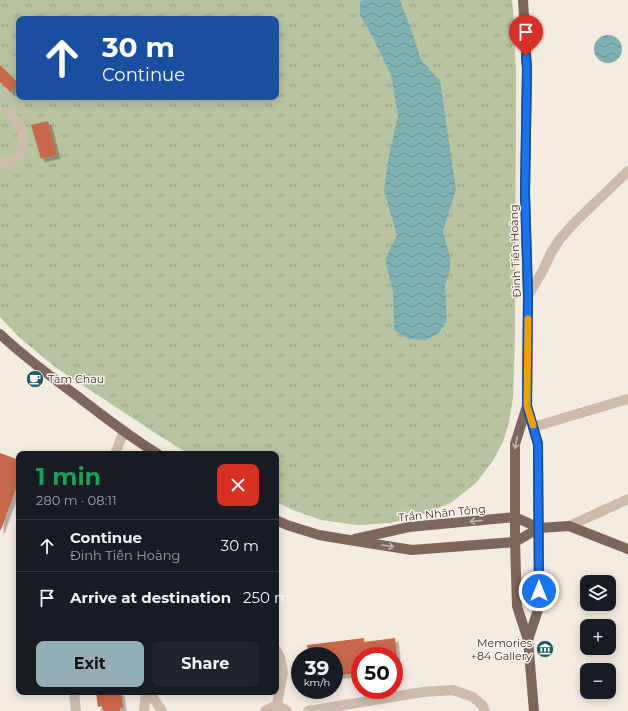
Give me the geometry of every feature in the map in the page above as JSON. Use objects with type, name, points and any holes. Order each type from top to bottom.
[{"type":"main road","name":"Đinh Tiên Hoàng","points":[[523,0],[527,69],[525,193],[528,296],[527,406],[538,444],[539,528],[539,607],[528,640]]},
{"type":"main road","points":[[0,334],[18,351],[124,431],[154,451]]},
{"type":"main road","name":"Đinh Tiên Hoàng","points":[[527,406],[515,444],[515,542],[517,606],[528,640]]},
{"type":"main road","points":[[515,517],[539,528]]},
{"type":"main road","name":"Trần Nhân Tông","points":[[349,540],[409,527],[515,517]]},
{"type":"main road","name":"Trần Nhân Tông","points":[[279,521],[319,534],[412,550],[515,542]]},
{"type":"main road","points":[[515,542],[539,528],[569,526],[628,549]]},
{"type":"main road","points":[[528,640],[534,711]]},
{"type":"street","points":[[0,163],[15,160],[21,153],[23,142],[20,130],[10,112]]},
{"type":"street","points":[[528,296],[560,239],[574,222],[628,171]]},
{"type":"street","points":[[533,427],[628,398]]},
{"type":"street","points":[[116,451],[124,431]]},
{"type":"street","points":[[569,526],[628,499]]},
{"type":"street","points":[[279,655],[283,672],[279,694]]},
{"type":"street","points":[[308,711],[423,692],[453,690],[473,697],[482,705],[485,711]]},
{"type":"street","points":[[74,695],[76,711]]},
{"type":"street","points":[[144,711],[147,695]]},
{"type":"street","points":[[149,695],[162,711]]},
{"type":"street","points":[[277,705],[279,695]]},
{"type":"street","points":[[265,711],[277,705]]},
{"type":"street","points":[[277,705],[287,711]]},
{"type":"green space","points":[[0,0],[512,0],[516,73],[515,338],[513,397],[509,422],[503,442],[492,462],[476,483],[452,502],[424,514],[391,523],[357,525],[321,520],[293,510],[279,503],[279,451],[184,451],[55,367],[20,338],[0,317]]},
{"type":"water","points":[[363,0],[400,0],[421,60],[440,81],[456,190],[443,231],[450,257],[450,269],[445,286],[447,321],[439,333],[425,340],[408,339],[394,330],[393,292],[385,260],[397,235],[384,191],[388,160],[398,116],[391,75],[368,28],[360,16],[360,2]]},
{"type":"water","points":[[608,35],[618,39],[622,49],[618,59],[608,63],[598,59],[594,49],[598,39]]},
{"type":"building","points":[[0,65],[16,81],[16,87],[11,92],[0,82]]},
{"type":"building","points":[[48,121],[57,155],[41,159],[31,125]]},
{"type":"building","points":[[0,453],[16,459],[16,489],[0,530]]},
{"type":"building","points":[[364,638],[364,642],[395,638],[396,647],[351,647],[351,674],[343,675],[343,647],[307,647],[307,645]]},
{"type":"building","points":[[96,695],[121,695],[123,708],[120,708],[120,711],[103,711],[102,706],[98,707]]},
{"type":"slow traffic","points":[[528,319],[527,406],[533,425]]},
{"type":"place","name":"Tam Chau","points":[[35,379]]},
{"type":"place","name":"Memories +84 Gallery","points":[[545,649]]},
{"type":"route","points":[[526,56],[525,193],[528,296],[527,406],[538,444],[539,591]]}]
